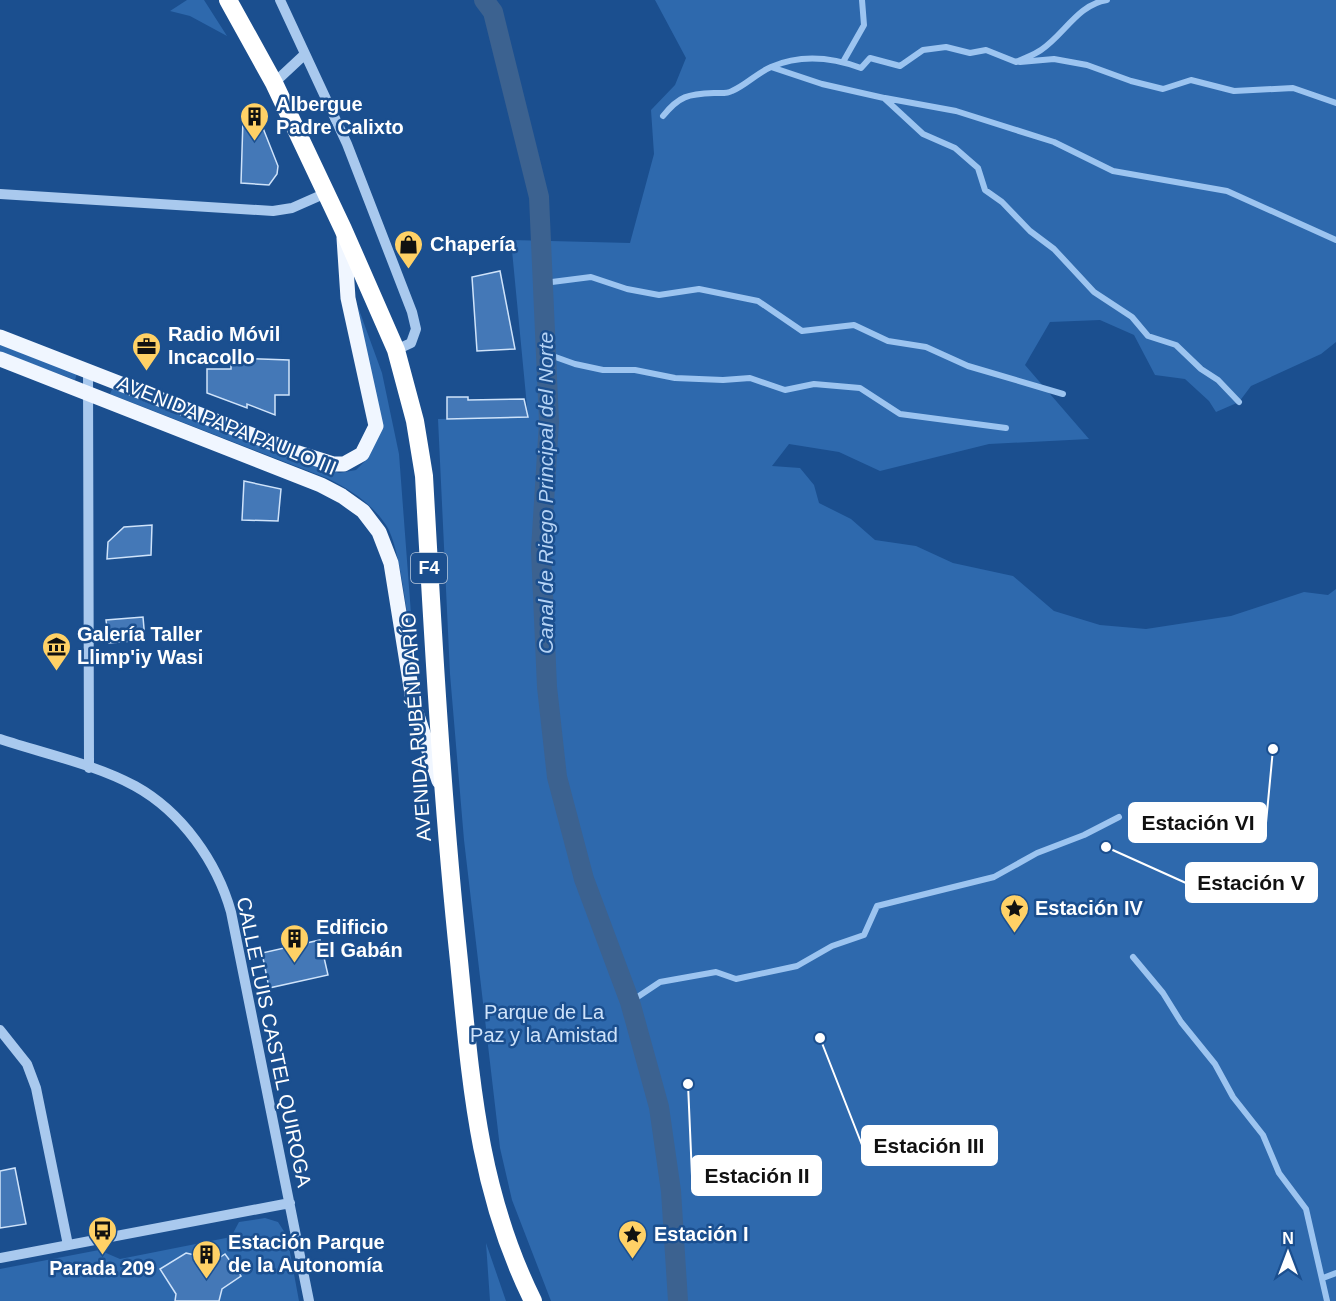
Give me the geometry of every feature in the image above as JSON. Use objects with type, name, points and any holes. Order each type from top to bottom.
[{"type":"highway","name":"AVENIDA RUBÉN DARÍO","points":[[228,0],[274,83],[343,229],[396,350],[415,421],[424,476],[442,788],[471,1079],[486,1175],[511,1258],[532,1301]]},
{"type":"main road","name":"AVENIDA PAPA PAULO III","points":[[0,337],[298,453],[333,464],[354,460],[362,454],[376,426],[348,298],[343,229]]},
{"type":"main road","name":"AVENIDA PAPA PAULO III","points":[[0,359],[321,485],[342,495],[363,511],[379,532],[392,563],[414,706],[442,788]]},
{"type":"street","points":[[280,0],[347,144],[412,312],[416,328],[411,343],[396,350]]},
{"type":"street","points":[[274,83],[304,55]]},
{"type":"street","points":[[0,194],[273,211],[292,208],[326,193]]},
{"type":"street","points":[[88,370],[89,768]]},
{"type":"street","name":"CALLE LUIS CASTEL QUIROGA","points":[[0,739],[89,768],[137,787],[165,808],[202,851],[222,884],[231,912],[309,1301]]},
{"type":"street","points":[[0,1030],[27,1064],[36,1088],[68,1245]]},
{"type":"street","points":[[0,1258],[290,1203]]},
{"type":"green space","points":[[187,0],[204,0],[227,36],[190,16],[170,11]]},
{"type":"green space","name":"Parque de La Paz y la Amistad","points":[[655,0],[1336,0],[1336,342],[1321,354],[1251,386],[1239,402],[1216,412],[1209,401],[1185,379],[1155,375],[1134,335],[1100,320],[1050,322],[1025,365],[1089,439],[989,444],[880,471],[839,452],[789,444],[772,466],[800,468],[814,485],[819,503],[851,519],[875,540],[916,546],[953,563],[1013,576],[1054,611],[1100,625],[1146,629],[1231,616],[1304,592],[1328,595],[1336,589],[1336,1301],[551,1301],[512,1200],[500,1148],[464,840],[450,674],[438,419],[528,417],[511,240],[630,243],[654,154],[651,110],[675,85],[686,58]]},
{"type":"green space","points":[[358,307],[382,373],[399,454],[416,680],[397,554],[386,525],[368,504],[329,479],[110,394],[113,387],[339,473],[356,470],[368,458],[381,431]]},
{"type":"green space","points":[[0,345],[77,373],[75,380],[0,352]]},
{"type":"green space","points":[[265,1218],[278,1222],[287,1236],[299,1301],[0,1301],[0,1269],[99,1250],[120,1259],[231,1237],[239,1222]]},
{"type":"green space","points":[[486,1243],[506,1301],[490,1301]]},
{"type":"building","name":"Albergue Padre Calixto","points":[[259,118],[278,166],[277,174],[269,185],[241,183],[243,119]]},
{"type":"building","points":[[500,271],[515,349],[477,351],[472,277]]},
{"type":"building","points":[[231,358],[289,360],[289,395],[275,395],[275,415],[247,404],[247,408],[207,393],[207,369],[231,369]]},
{"type":"building","points":[[447,397],[468,397],[468,400],[524,399],[528,417],[447,419]]},
{"type":"building","points":[[244,481],[281,489],[278,521],[242,520]]},
{"type":"building","points":[[152,525],[151,555],[107,559],[108,542],[124,527]]},
{"type":"building","points":[[143,617],[145,640],[109,643],[106,620]]},
{"type":"building","name":"Edificio El Gabán","points":[[320,940],[328,975],[269,988],[262,953]]},
{"type":"building","points":[[15,1168],[26,1224],[0,1228],[0,1171]]},
{"type":"building","name":"Estación Parque de la Autonomía","points":[[186,1253],[216,1260],[225,1254],[241,1276],[222,1289],[219,1301],[175,1301],[176,1294],[160,1269]]},
{"type":"waterway","name":"Canal de Riego Principal del Norte","points":[[484,0],[493,12],[539,197],[549,422],[541,550],[547,687],[557,777],[584,879],[630,1002],[659,1107],[671,1191],[678,1301]]},
{"type":"waterway","points":[[843,62],[864,25],[862,0]]},
{"type":"waterway","points":[[663,116],[674,104],[685,97],[730,92],[766,70],[794,60],[827,59],[861,68],[870,58],[900,66],[923,50],[946,47],[970,53],[986,50],[1016,62],[1041,50],[1087,8],[1107,0]]},
{"type":"waterway","points":[[1020,62],[1054,59],[1087,65],[1131,81],[1163,89],[1191,80],[1234,91],[1293,88],[1336,103]]},
{"type":"waterway","points":[[771,67],[822,84],[884,98],[923,134],[955,148],[978,168],[985,190],[1002,202],[1030,231],[1054,249],[1094,292],[1132,317],[1148,336],[1176,345],[1201,369],[1218,380],[1239,402]]},
{"type":"waterway","points":[[885,98],[956,111],[1054,142],[1113,171],[1227,191],[1336,240]]},
{"type":"waterway","points":[[544,283],[591,277],[627,289],[659,295],[699,289],[758,301],[802,331],[854,325],[888,341],[926,347],[968,366],[1063,394]]},
{"type":"waterway","points":[[547,354],[575,364],[603,370],[635,370],[675,378],[723,380],[750,378],[785,390],[814,384],[860,388],[900,414],[1006,428]]},
{"type":"waterway","points":[[630,1002],[660,982],[716,972],[736,979],[797,966],[832,946],[864,935],[877,906],[994,877],[1037,853],[1084,835],[1119,817]]},
{"type":"waterway","points":[[1133,957],[1163,993],[1181,1022],[1215,1064],[1233,1097],[1263,1135],[1279,1173],[1306,1209],[1327,1301]]},
{"type":"waterway","points":[[1323,1278],[1336,1273]]},
{"type":"place","name":"Albergue Padre Calixto","points":[[255,142]]},
{"type":"place","name":"Chapería","points":[[409,270]]},
{"type":"place","name":"Radio Móvil Incacollo","points":[[147,372]]},
{"type":"place","name":"Galería Taller Llimp'iy Wasi","points":[[56,672]]},
{"type":"place","name":"Estación VI","points":[[1273,749]]},
{"type":"place","name":"Estación V","points":[[1106,847]]},
{"type":"place","name":"Estación IV","points":[[1014,934]]},
{"type":"place","name":"Edificio El Gabán","points":[[295,964]]},
{"type":"place","name":"Estación III","points":[[820,1038]]},
{"type":"place","name":"Estación II","points":[[688,1084]]},
{"type":"place","name":"Parada 209","points":[[102,1256]]},
{"type":"place","name":"Estación I","points":[[633,1260]]},
{"type":"place","name":"Estación Parque de la Autonomía","points":[[207,1280]]}]
